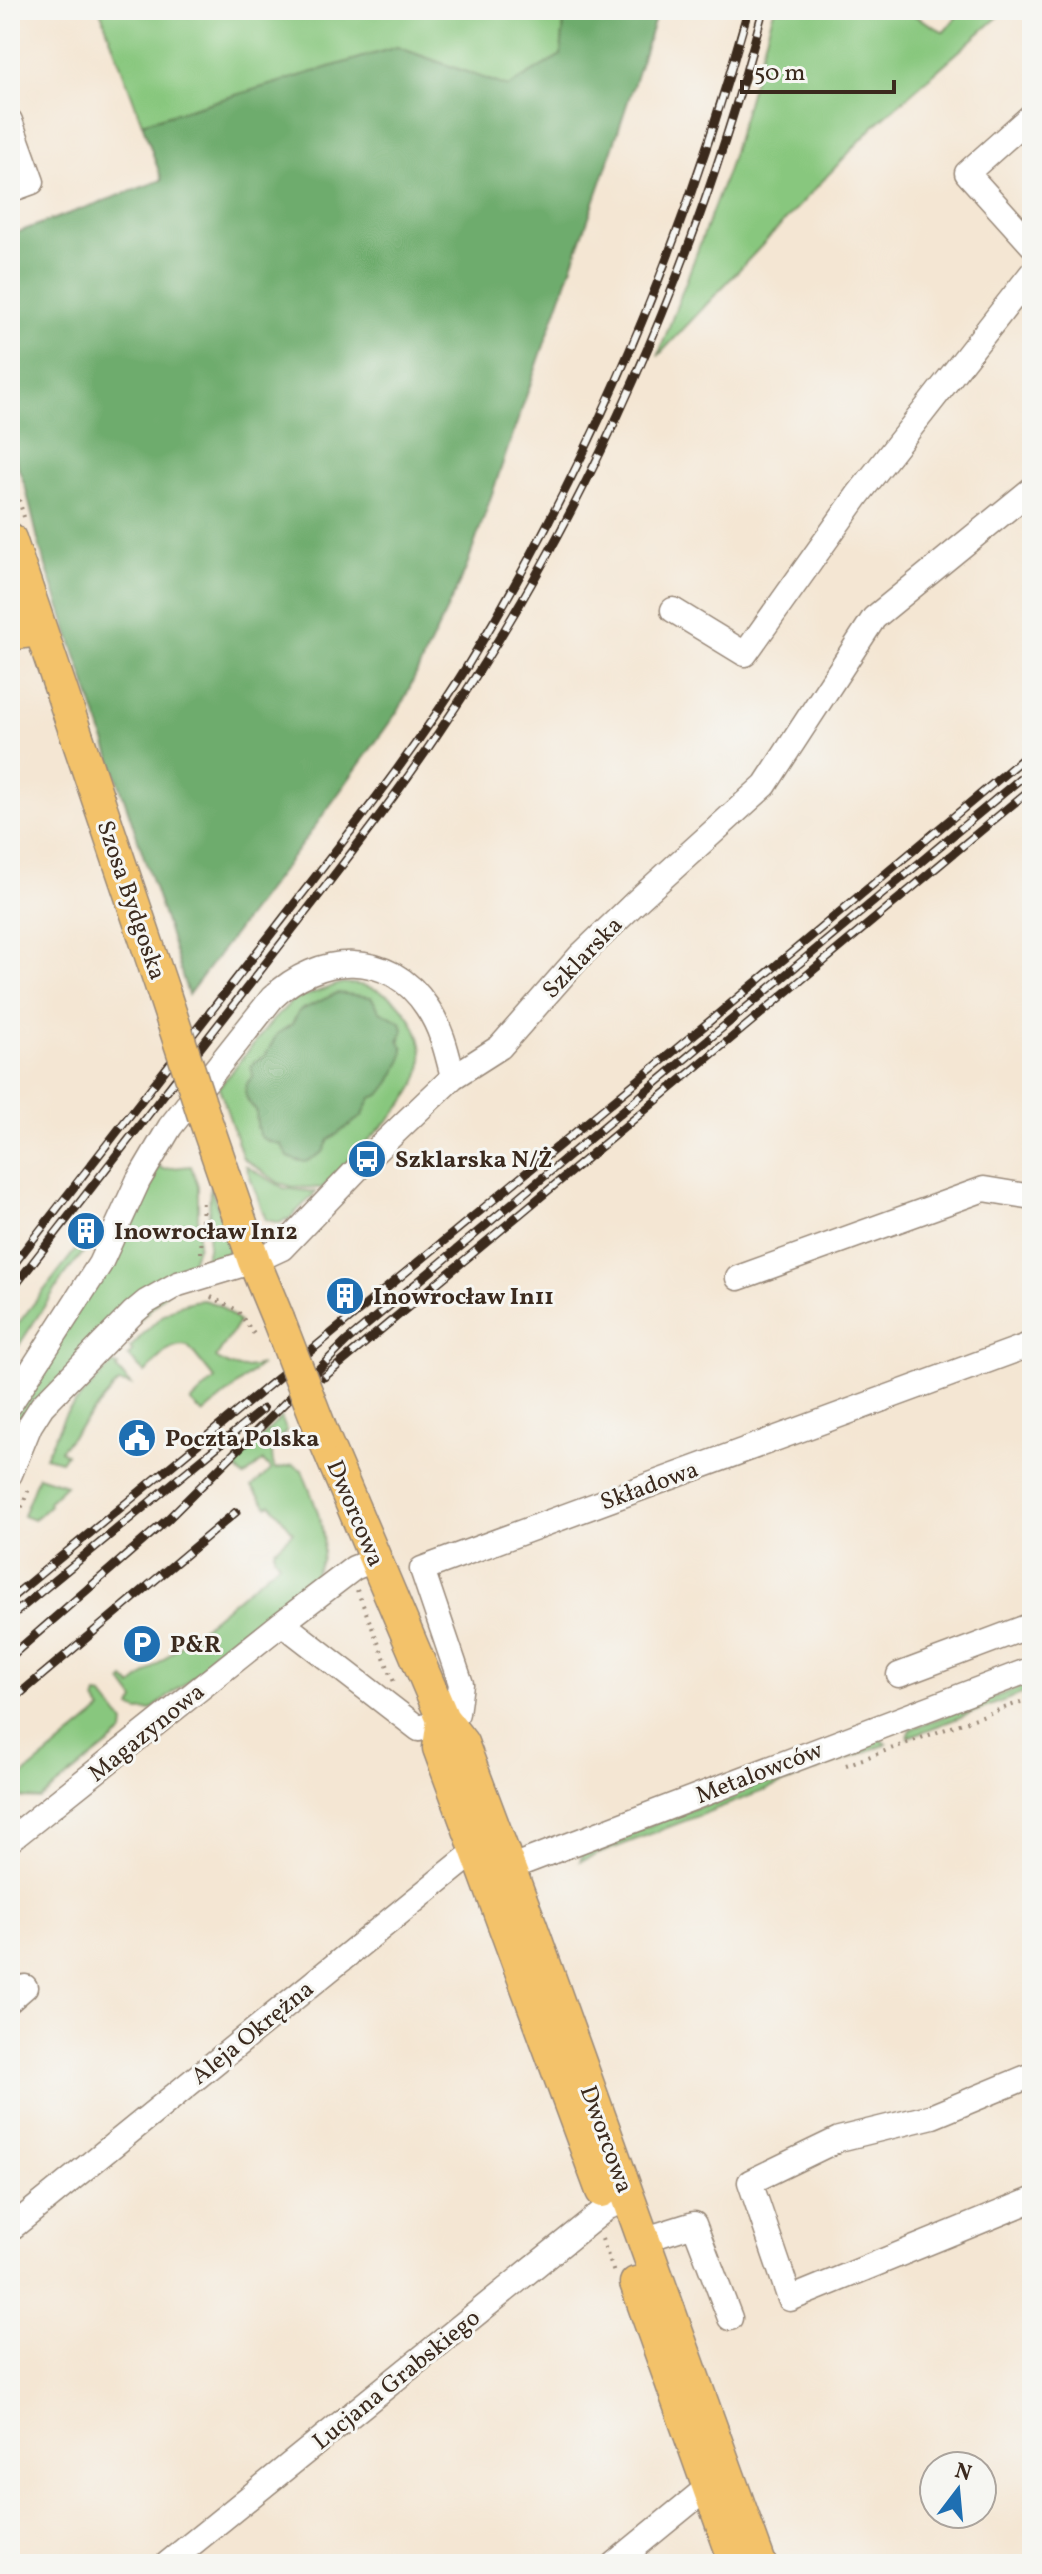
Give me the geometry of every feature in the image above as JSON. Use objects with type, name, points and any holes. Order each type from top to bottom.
[{"type":"main road","name":"Szosa Bydgoska","points":[[18,530],[25,632],[164,994],[254,1261]]},
{"type":"main road","name":"Dworcowa","points":[[254,1261],[267,1328],[324,1438],[443,1719],[439,1748],[494,1860],[719,2482],[760,2564]]},
{"type":"main road","name":"Dworcowa","points":[[618,2204],[643,2240],[719,2482],[736,2564]]},
{"type":"street","points":[[1032,115],[967,173],[1032,245]]},
{"type":"street","points":[[10,121],[32,182],[10,190]]},
{"type":"street","points":[[673,610],[745,654],[858,495],[1032,273]]},
{"type":"street","name":"Szklarska","points":[[22,1474],[30,1425],[42,1406],[134,1312],[178,1284],[254,1261],[282,1248],[367,1159],[453,1077],[500,1047],[580,956],[765,785],[874,618],[1032,489]]},
{"type":"street","points":[[10,1404],[100,1264],[138,1181],[170,1127],[272,998],[288,983],[303,973],[340,964],[368,966],[398,978],[413,989],[436,1022],[453,1077]]},
{"type":"street","points":[[738,1278],[984,1189],[1032,1197]]},
{"type":"street","name":"Składowa","points":[[443,1719],[457,1713],[461,1684],[422,1569],[1032,1344]]},
{"type":"street","name":"Magazynowa","points":[[10,1840],[282,1623],[354,1568],[376,1559]]},
{"type":"street","points":[[282,1623],[419,1729],[443,1719]]},
{"type":"street","points":[[899,1675],[1032,1625]]},
{"type":"street","name":"Metalowców","points":[[494,1860],[1032,1669]]},
{"type":"street","name":"Aleja Okrężna","points":[[10,2229],[467,1858],[494,1860]]},
{"type":"street","points":[[1032,2075],[933,2116],[839,2139],[750,2182],[790,2299],[1032,2200]]},
{"type":"street","name":"Lucjana Grabskiego","points":[[167,2564],[618,2204]]},
{"type":"street","points":[[643,2240],[694,2224],[730,2318]]},
{"type":"street","points":[[614,2564],[719,2482]]},
{"type":"path","points":[[10,469],[18,530]]},
{"type":"path","points":[[198,1258],[202,1246],[203,1196]]},
{"type":"path","points":[[203,1295],[215,1298],[267,1328]]},
{"type":"path","points":[[10,1537],[22,1474]]},
{"type":"path","points":[[355,1584],[394,1684]]},
{"type":"path","points":[[834,1770],[1032,1698]]},
{"type":"green space","points":[[100,10],[565,10],[561,55],[508,87],[397,47],[142,123]]},
{"type":"green space","points":[[565,10],[658,10],[465,571],[400,708],[188,995],[40,548],[26,489],[10,444],[10,406],[18,402],[10,383],[10,235],[162,180],[142,123],[397,47],[508,87],[561,55]]},
{"type":"green space","points":[[774,10],[904,10],[944,32],[962,10],[1006,10],[874,126],[658,356],[728,169]]},
{"type":"green space","points":[[342,983],[362,985],[381,992],[404,1009],[419,1036],[421,1068],[409,1096],[322,1188],[293,1187],[279,1183],[243,1158],[219,1087],[293,1000]]},
{"type":"green space","points":[[337,993],[371,997],[380,1011],[401,1022],[403,1030],[399,1042],[403,1047],[402,1060],[380,1095],[371,1098],[362,1116],[329,1140],[323,1152],[306,1162],[296,1160],[288,1157],[281,1144],[266,1140],[259,1134],[256,1110],[247,1098],[246,1089],[253,1076],[251,1068],[254,1062],[265,1056],[277,1034],[292,1024],[299,1011]]},
{"type":"green space","points":[[159,1165],[162,1169],[191,1166],[198,1186],[198,1245],[189,1269],[10,1454],[10,1417],[57,1346]]},
{"type":"green space","points":[[246,1166],[284,1188],[316,1192],[288,1220],[280,1223],[266,1220]]},
{"type":"green space","points":[[210,1185],[230,1248],[221,1259],[201,1268],[208,1249]]},
{"type":"green space","points":[[77,1248],[83,1253],[64,1276],[10,1359],[10,1334]]},
{"type":"green space","points":[[203,1300],[219,1305],[239,1322],[216,1358],[238,1368],[261,1365],[203,1414],[191,1402],[215,1379],[188,1346],[169,1349],[145,1373],[128,1356],[133,1351],[130,1348],[162,1316],[191,1301]]},
{"type":"green space","points":[[112,1364],[118,1366],[117,1369],[131,1385],[119,1383],[111,1391],[60,1450],[66,1454],[61,1461],[45,1457],[66,1413]]},
{"type":"green space","points":[[281,1417],[287,1432],[275,1443],[273,1463],[275,1469],[293,1465],[302,1470],[323,1535],[321,1561],[311,1578],[272,1610],[274,1613],[151,1710],[138,1711],[131,1707],[135,1700],[122,1682],[125,1679],[132,1686],[279,1563],[274,1550],[293,1532],[271,1504],[267,1506],[252,1487],[271,1470],[263,1461],[244,1477],[234,1466]]},
{"type":"green space","points":[[38,1476],[66,1485],[34,1520],[23,1516]]},
{"type":"green space","points":[[1032,1683],[1032,1690],[908,1737],[911,1729]]},
{"type":"green space","points":[[97,1695],[103,1696],[124,1723],[123,1733],[40,1799],[22,1798],[10,1785],[10,1777],[15,1782],[102,1710],[95,1701]]},
{"type":"green space","points":[[880,1739],[886,1744],[580,1861],[584,1850]]},
{"type":"railway","points":[[10,1269],[375,799],[466,668],[554,511],[630,349],[695,181],[748,10]]},
{"type":"railway","points":[[10,1292],[378,818],[498,641],[547,556],[634,380],[706,197],[763,10]]},
{"type":"railway","points":[[10,1599],[1032,751]]},
{"type":"railway","points":[[10,1657],[168,1519],[346,1342],[1032,769]]},
{"type":"railway","points":[[324,1377],[1032,788]]},
{"type":"railway","points":[[10,1617],[263,1409]]},
{"type":"railway","points":[[10,1702],[236,1512]]},
{"type":"place","name":"Szklarska N/Ż","points":[[367,1159]]},
{"type":"place","name":"Inowrocław In12","points":[[86,1231]]},
{"type":"place","name":"Inowrocław In11","points":[[345,1296]]},
{"type":"place","name":"Poczta Polska","points":[[137,1438]]},
{"type":"place","name":"P&R","points":[[142,1644]]}]
